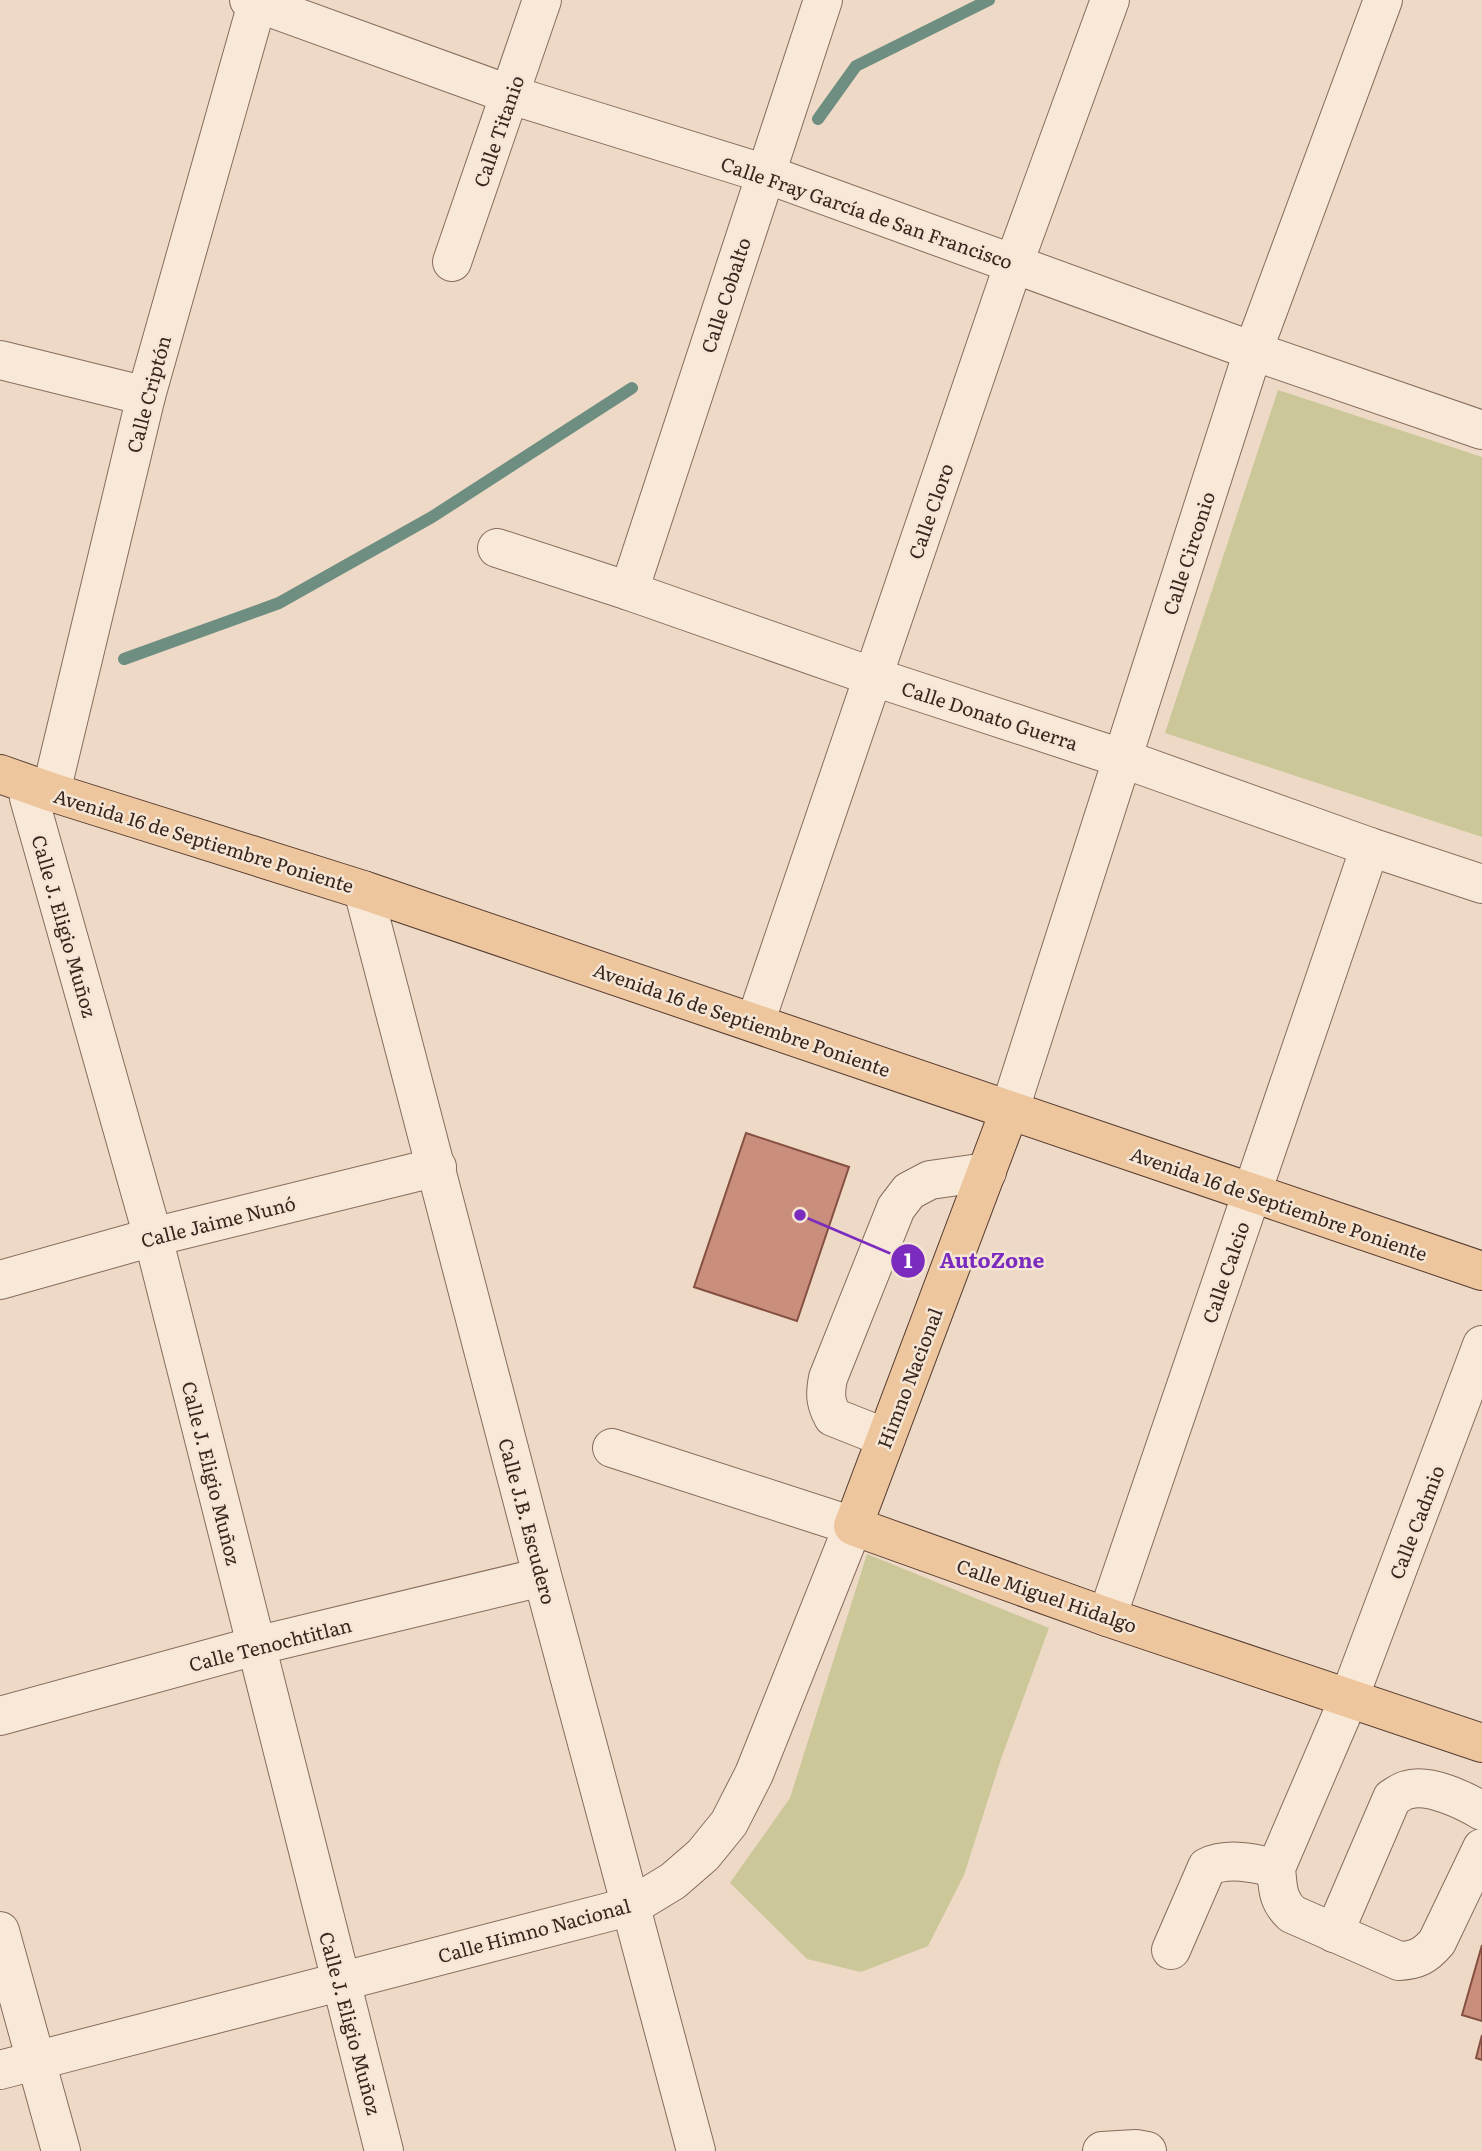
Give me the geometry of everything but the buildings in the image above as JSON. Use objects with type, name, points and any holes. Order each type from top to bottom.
[{"type":"main road","name":"Avenida 16 de Septiembre Poniente","points":[[0,774],[26,799],[363,890],[1482,1271]]},
{"type":"main road","name":"Himno Nacional","points":[[853,1526],[1009,1112]]},
{"type":"main road","name":"Calle Miguel Hidalgo","points":[[853,1526],[1107,1617],[1482,1743]]},
{"type":"street","name":"Calle Titanio","points":[[452,262],[542,0]]},
{"type":"street","name":"Calle Cobalto","points":[[629,591],[822,0]]},
{"type":"street","name":"Calle Cloro","points":[[755,1023],[1014,263],[1110,0]]},
{"type":"street","name":"Calle Circonio","points":[[1009,1112],[1253,351],[1383,0]]},
{"type":"street","name":"Calle Fray García de San Francisco","points":[[255,1],[511,95],[766,174],[1253,351],[1482,430]]},
{"type":"street","name":"Calle Criptón","points":[[26,799],[146,396],[255,1]]},
{"type":"street","points":[[0,360],[146,396]]},
{"type":"street","name":"Calle Donato Guerra","points":[[497,548],[1121,758],[1482,884]]},
{"type":"street","name":"Calle J. Eligio Muñoz","points":[[26,799],[153,1237],[384,2151]]},
{"type":"street","name":"Calle Calcio","points":[[1107,1617],[1370,847]]},
{"type":"street","name":"Calle J.B. Escudero","points":[[363,890],[542,1577],[696,2151]]},
{"type":"street","name":"Calle Jaime Nunó","points":[[0,1280],[153,1237],[437,1167]]},
{"type":"street","points":[[886,1438],[833,1417],[826,1405],[828,1378],[895,1208],[909,1191],[930,1180],[987,1172]]},
{"type":"street","name":"Calle Cadmio","points":[[1276,1868],[1349,1698],[1482,1345]]},
{"type":"street","name":"Calle Miguel Hidalgo","points":[[612,1448],[853,1526]]},
{"type":"street","name":"Calle Himno Nacional","points":[[0,2070],[632,1906],[673,1881],[703,1855],[729,1823],[754,1774],[853,1526]]},
{"type":"street","name":"Calle Tenochtitlan","points":[[0,1716],[255,1646],[542,1577]]},
{"type":"street","points":[[1334,1933],[1392,1798],[1405,1790],[1422,1787],[1467,1802],[1482,1811]]},
{"type":"street","points":[[1171,1950],[1207,1867],[1216,1863],[1248,1862],[1276,1868],[1282,1905],[1292,1914],[1399,1961],[1414,1960],[1426,1955],[1437,1942],[1482,1848]]},
{"type":"street","points":[[0,1931],[61,2151]]},
{"type":"street","points":[[1102,2151],[1147,2151]]},
{"type":"shaded area","points":[[1278,390],[1482,457],[1482,837],[1165,733]]},
{"type":"shaded area","points":[[867,1554],[1049,1628],[1001,1759],[964,1875],[928,1946],[861,1972],[807,1959],[730,1883],[790,1798]]},
{"type":"waterway","points":[[818,119],[856,66],[989,0]]},
{"type":"waterway","points":[[124,659],[279,603],[432,517],[632,388]]},
{"type":"place","name":"AutoZone","points":[[800,1215]]}]
